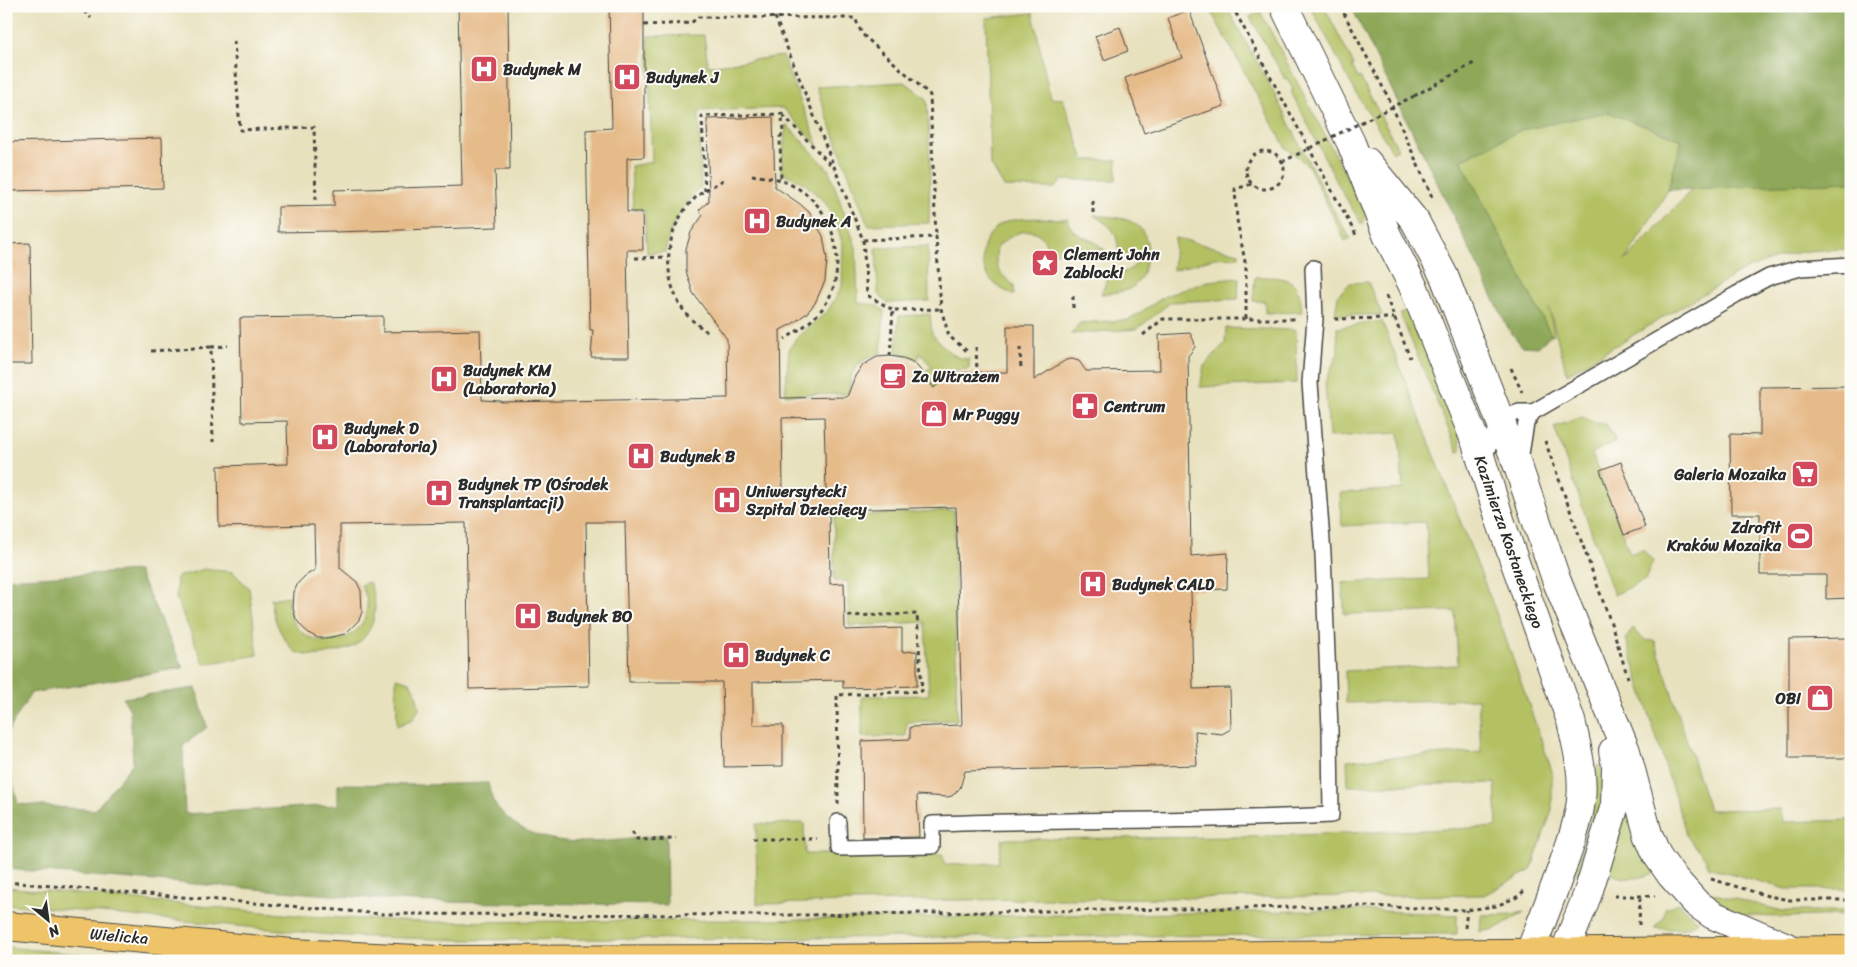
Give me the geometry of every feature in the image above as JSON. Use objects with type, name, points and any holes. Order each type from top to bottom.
[{"type":"main road","name":"Wielicka","points":[[6,926],[292,953],[437,960],[805,959],[1851,950]]},
{"type":"street","name":"Kazimierza Kostaneckiego","points":[[1284,6],[1351,143],[1386,235],[1414,288],[1482,463],[1501,523],[1571,721],[1582,774],[1581,800],[1576,825],[1530,952]]},
{"type":"street","name":"Kazimierza Kostaneckiego","points":[[1351,143],[1415,221],[1444,276],[1519,469],[1556,579],[1626,751],[1648,834],[1658,854],[1671,875],[1696,902],[1713,915],[1794,950]]},
{"type":"street","name":"Kazimierza Kostaneckiego","points":[[1565,951],[1588,893],[1616,805],[1616,765],[1601,693]]},
{"type":"lane","points":[[1519,469],[1526,423],[1533,412],[1736,294],[1769,277],[1800,268],[1851,265]]},
{"type":"lane","points":[[838,822],[839,848],[932,846],[932,824],[998,821],[1251,819],[1331,815],[1330,729],[1323,554],[1310,383],[1315,319],[1313,268]]},
{"type":"lane","points":[[1482,463],[1500,419],[1519,412],[1533,412]]},
{"type":"path","points":[[78,6],[91,18]]},
{"type":"path","points":[[1232,6],[1359,241]]},
{"type":"path","points":[[644,26],[691,23],[698,17],[855,18],[862,34],[930,95],[941,309],[949,336],[967,351]]},
{"type":"path","points":[[776,17],[863,240],[867,296],[894,310],[941,309]]},
{"type":"path","points":[[234,41],[240,130],[314,127],[316,202]]},
{"type":"path","points":[[1282,162],[1414,96],[1474,63]]},
{"type":"path","points":[[705,191],[702,116],[782,114],[834,168]]},
{"type":"path","points":[[781,180],[780,136],[783,134],[782,114]]},
{"type":"path","points":[[1260,152],[1269,152],[1277,155],[1282,162],[1284,174],[1277,184],[1266,189],[1258,188],[1252,184],[1247,176],[1246,168],[1253,155],[1260,152]]},
{"type":"path","points":[[752,175],[781,180],[806,194],[825,216],[836,243],[836,272],[828,300],[810,323],[785,339]]},
{"type":"path","points":[[707,332],[687,315],[673,291],[668,265],[670,238],[682,214],[700,194],[724,180]]},
{"type":"path","points":[[1246,319],[1246,267],[1237,220],[1235,190],[1252,184]]},
{"type":"path","points":[[1093,201],[1093,215]]},
{"type":"path","points":[[863,240],[936,237]]},
{"type":"path","points":[[635,258],[668,257]]},
{"type":"path","points":[[1384,292],[1413,364]]},
{"type":"path","points":[[1073,296],[1073,308]]},
{"type":"path","points":[[890,356],[894,310]]},
{"type":"path","points":[[1143,335],[1163,319],[1394,318]]},
{"type":"path","points":[[212,346],[213,442]]},
{"type":"path","points":[[151,352],[228,346]]},
{"type":"path","points":[[976,347],[977,372]]},
{"type":"path","points":[[1020,348],[1020,371]]},
{"type":"path","points":[[838,822],[837,695],[922,691],[917,614],[845,616]]},
{"type":"path","points":[[632,832],[637,840],[676,839]]},
{"type":"path","points":[[753,839],[839,839]]},
{"type":"path","points":[[1708,878],[1768,896],[1790,900],[1851,900]]},
{"type":"path","points":[[6,882],[383,914],[802,915],[1365,906],[1467,910],[1496,906],[1517,897],[1527,889]]},
{"type":"path","points":[[1606,895],[1640,898],[1657,896]]},
{"type":"path","points":[[1639,928],[1640,898]]},
{"type":"path","points":[[1464,933],[1467,910]]},
{"type":"green space","points":[[1208,6],[1226,6],[1350,238],[1345,241],[1308,165],[1286,148]]},
{"type":"green space","points":[[1310,6],[1324,6],[1354,65],[1352,66],[1358,78],[1360,77],[1398,149],[1393,152],[1357,95]]},
{"type":"green space","points":[[1351,6],[1851,6],[1851,182],[1668,190],[1682,140],[1607,112],[1521,130],[1461,160],[1551,335],[1538,347],[1522,346],[1509,330]]},
{"type":"green space","points":[[1260,11],[1364,210],[1365,218],[1362,225],[1340,188],[1291,91],[1293,90],[1287,78],[1285,79],[1250,17]]},
{"type":"green space","points":[[1033,13],[1050,98],[1063,99],[1084,160],[1117,160],[1116,180],[1063,180],[1055,188],[1004,187],[990,163],[986,18]]},
{"type":"green space","points":[[704,35],[708,66],[782,56],[819,147],[783,108],[699,111],[701,187],[678,217],[670,233],[665,252],[647,253],[644,210],[633,210],[631,166],[652,162],[648,36]]},
{"type":"green space","points":[[905,82],[927,99],[930,165],[929,223],[868,225],[816,87]]},
{"type":"green space","points":[[1607,112],[1682,140],[1668,190],[1625,261],[1697,184],[1851,181],[1851,249],[1798,252],[1742,271],[1567,374],[1549,308],[1554,334],[1551,335],[1461,160],[1521,130]]},
{"type":"green space","points":[[786,124],[829,170],[856,247],[858,303],[876,305],[884,311],[881,353],[866,359],[856,367],[851,378],[849,394],[785,395],[789,350],[796,338],[827,312],[842,287],[843,245],[835,220],[825,202],[804,183],[781,172]]},
{"type":"green space","points":[[1093,215],[1123,219],[1138,226],[1147,241],[1148,253],[1119,255],[1117,240],[1113,231],[1106,223]]},
{"type":"green space","points":[[1019,219],[1068,219],[1072,230],[1095,242],[1105,250],[1049,253],[1040,235],[1034,232],[1020,232],[997,247],[996,254],[998,269],[1014,285],[1014,295],[999,287],[989,278],[984,266],[984,248],[986,240],[997,227]]},
{"type":"green space","points":[[1175,238],[1239,253],[1239,257],[1214,258],[1173,270]]},
{"type":"green space","points":[[928,246],[929,301],[887,303],[878,294],[876,248]]},
{"type":"green space","points":[[1140,257],[1147,258],[1141,277],[1133,287],[1120,292],[1101,294],[1108,277],[1123,273],[1131,268],[1138,262]]},
{"type":"green space","points":[[1255,277],[1275,277],[1289,281],[1298,291],[1302,312],[1265,313],[1265,301],[1253,301]]},
{"type":"green space","points":[[1239,278],[1238,299],[1171,302],[1137,329],[1071,334],[1080,323],[1129,320],[1165,296],[1208,281]]},
{"type":"green space","points":[[1368,282],[1382,315],[1335,315],[1338,295],[1350,283]]},
{"type":"green space","points":[[1411,307],[1456,409],[1461,451],[1458,452],[1400,314]]},
{"type":"green space","points":[[930,314],[932,334],[953,354],[969,359],[969,369],[952,370],[944,374],[943,391],[935,392],[926,370],[932,367],[920,353],[918,360],[896,352],[899,316]]},
{"type":"green space","points":[[1382,321],[1501,625],[1552,771],[1552,810],[1531,870],[1484,895],[956,900],[757,904],[756,824],[804,823],[805,854],[942,854],[945,865],[998,863],[1002,839],[1247,837],[1497,827],[1495,783],[1348,786],[1347,760],[1481,752],[1478,699],[1346,703],[1345,671],[1458,665],[1455,611],[1344,614],[1343,583],[1429,579],[1426,522],[1342,526],[1340,493],[1403,489],[1399,433],[1329,437],[1325,383],[1338,353],[1337,328]]},
{"type":"green space","points":[[1226,328],[1296,330],[1297,383],[1200,387],[1204,366],[1225,343]]},
{"type":"green space","points":[[1582,417],[1595,423],[1606,424],[1616,441],[1592,453],[1630,554],[1642,549],[1653,561],[1645,580],[1614,595],[1554,427]]},
{"type":"green space","points":[[954,510],[957,720],[907,722],[906,736],[862,737],[862,696],[929,695],[925,622],[849,626],[848,581],[834,581],[834,517]]},
{"type":"green space","points":[[204,569],[233,572],[249,588],[258,655],[204,664],[176,598],[177,577]]},
{"type":"green space","points":[[138,571],[183,668],[31,693],[6,735],[6,579]]},
{"type":"green space","points":[[369,582],[375,607],[372,623],[364,638],[352,647],[327,654],[308,655],[292,649],[278,627],[271,599],[289,596],[289,612],[297,628],[308,636],[321,641],[334,641],[347,637],[358,629],[365,618],[367,601],[361,585]]},
{"type":"green space","points":[[1633,628],[1644,640],[1655,641],[1709,810],[1781,809],[1783,822],[1851,820],[1851,889],[1786,889],[1708,867],[1706,859],[1687,836],[1626,639]]},
{"type":"green space","points":[[396,678],[410,682],[416,693],[419,709],[413,719],[397,726]]},
{"type":"green space","points":[[196,688],[207,727],[183,746],[185,814],[338,805],[338,784],[423,785],[488,783],[496,806],[514,823],[533,834],[576,842],[599,842],[666,835],[667,905],[394,900],[6,869],[6,754],[18,804],[95,810],[133,763],[130,710],[123,698]]},
{"type":"green space","points":[[1599,765],[1607,782],[1586,872],[1574,873],[1592,818],[1594,770]]},
{"type":"green space","points":[[1628,810],[1655,872],[1643,877],[1624,878],[1606,871]]},
{"type":"green space","points":[[6,887],[304,916],[424,922],[758,920],[1367,910],[1457,915],[1457,934],[464,940],[343,936],[6,904]]},
{"type":"green space","points":[[1705,892],[1709,895],[1711,893],[1783,911],[1851,911],[1851,915],[1768,917],[1737,913],[1726,909]]},
{"type":"green space","points":[[1678,903],[1698,921],[1694,925],[1684,928],[1654,928],[1664,918],[1665,908]]},
{"type":"green space","points":[[1524,912],[1495,929],[1480,932],[1481,915]]},
{"type":"green space","points":[[6,947],[146,961],[6,961]]},
{"type":"building","points":[[458,6],[508,6],[510,170],[495,170],[497,227],[278,232],[278,207],[334,206],[334,190],[462,186]]},
{"type":"building","points":[[609,6],[644,6],[644,157],[627,158],[627,212],[642,212],[643,250],[627,250],[629,357],[591,357],[593,330],[590,330],[586,130],[612,128]]},
{"type":"building","points":[[1189,10],[1224,106],[1144,133],[1125,78],[1182,58],[1168,18]]},
{"type":"building","points":[[1120,27],[1128,51],[1104,60],[1095,36]]},
{"type":"building","points":[[773,117],[775,187],[809,212],[823,236],[827,259],[825,281],[815,303],[807,313],[780,330],[781,398],[847,397],[855,376],[863,365],[877,357],[890,356],[911,361],[934,388],[949,373],[1007,372],[1007,326],[1034,326],[1034,380],[1066,360],[1072,359],[1079,361],[1086,371],[1160,370],[1159,335],[1190,333],[1195,347],[1188,356],[1191,556],[1228,553],[1227,589],[1191,590],[1193,689],[1230,688],[1231,729],[1222,734],[1195,731],[1197,765],[965,771],[960,788],[952,796],[917,795],[919,837],[863,838],[862,741],[910,739],[910,727],[962,725],[956,507],[829,510],[830,584],[844,583],[845,630],[902,628],[902,652],[917,651],[917,686],[843,688],[843,680],[753,682],[753,725],[783,725],[783,766],[724,767],[722,682],[629,682],[625,522],[586,522],[589,686],[469,689],[466,523],[340,525],[340,568],[357,582],[361,591],[362,612],[359,620],[345,634],[327,638],[318,638],[302,627],[296,619],[293,608],[294,592],[298,583],[315,570],[314,525],[219,527],[218,466],[288,464],[287,421],[242,422],[240,318],[383,316],[383,332],[480,330],[482,400],[501,402],[728,398],[727,339],[693,293],[686,271],[686,249],[691,232],[703,215],[699,210],[709,201],[707,119]],"holes":[[[824,417],[826,490],[783,491],[782,418]]]},
{"type":"building","points":[[162,138],[163,188],[6,191],[6,142]]},
{"type":"building","points":[[30,243],[32,364],[6,364],[6,244]]},
{"type":"building","name":"Galeria Mozaika","points":[[1851,386],[1851,598],[1826,599],[1826,575],[1760,575],[1760,514],[1731,514],[1730,434],[1760,435],[1760,387]]},
{"type":"building","points":[[1621,462],[1645,527],[1624,535],[1600,470]]},
{"type":"building","name":"OBI","points":[[1851,638],[1851,758],[1789,758],[1789,639]]},
{"type":"place","name":"Budynek M","points":[[484,69]]},
{"type":"place","name":"Budynek J","points":[[627,77]]},
{"type":"place","name":"Budynek A","points":[[757,221]]},
{"type":"place","name":"Clement John Zablocki","points":[[1045,263]]},
{"type":"place","name":"Za Witrażem","points":[[893,376]]},
{"type":"place","name":"Budynek KM (Laboratoria)","points":[[444,379]]},
{"type":"place","name":"Centrum","points":[[1085,406]]},
{"type":"place","name":"Mr Puggy","points":[[934,414]]},
{"type":"place","name":"Budynek D (Laboratoria)","points":[[325,437]]},
{"type":"place","name":"Budynek B","points":[[641,456]]},
{"type":"place","name":"Galeria Mozaika","points":[[1805,474]]},
{"type":"place","name":"Budynek TP (Ośrodek Transplantacji)","points":[[439,493]]},
{"type":"place","name":"Uniwersytecki Szpital Dziecięcy","points":[[727,500]]},
{"type":"place","name":"Zdrofit Kraków Mozaika","points":[[1800,536]]},
{"type":"place","name":"Budynek CALD","points":[[1093,584]]},
{"type":"place","name":"Budynek BO","points":[[528,616]]},
{"type":"place","name":"Budynek C","points":[[736,655]]},
{"type":"place","name":"OBI","points":[[1820,698]]}]
